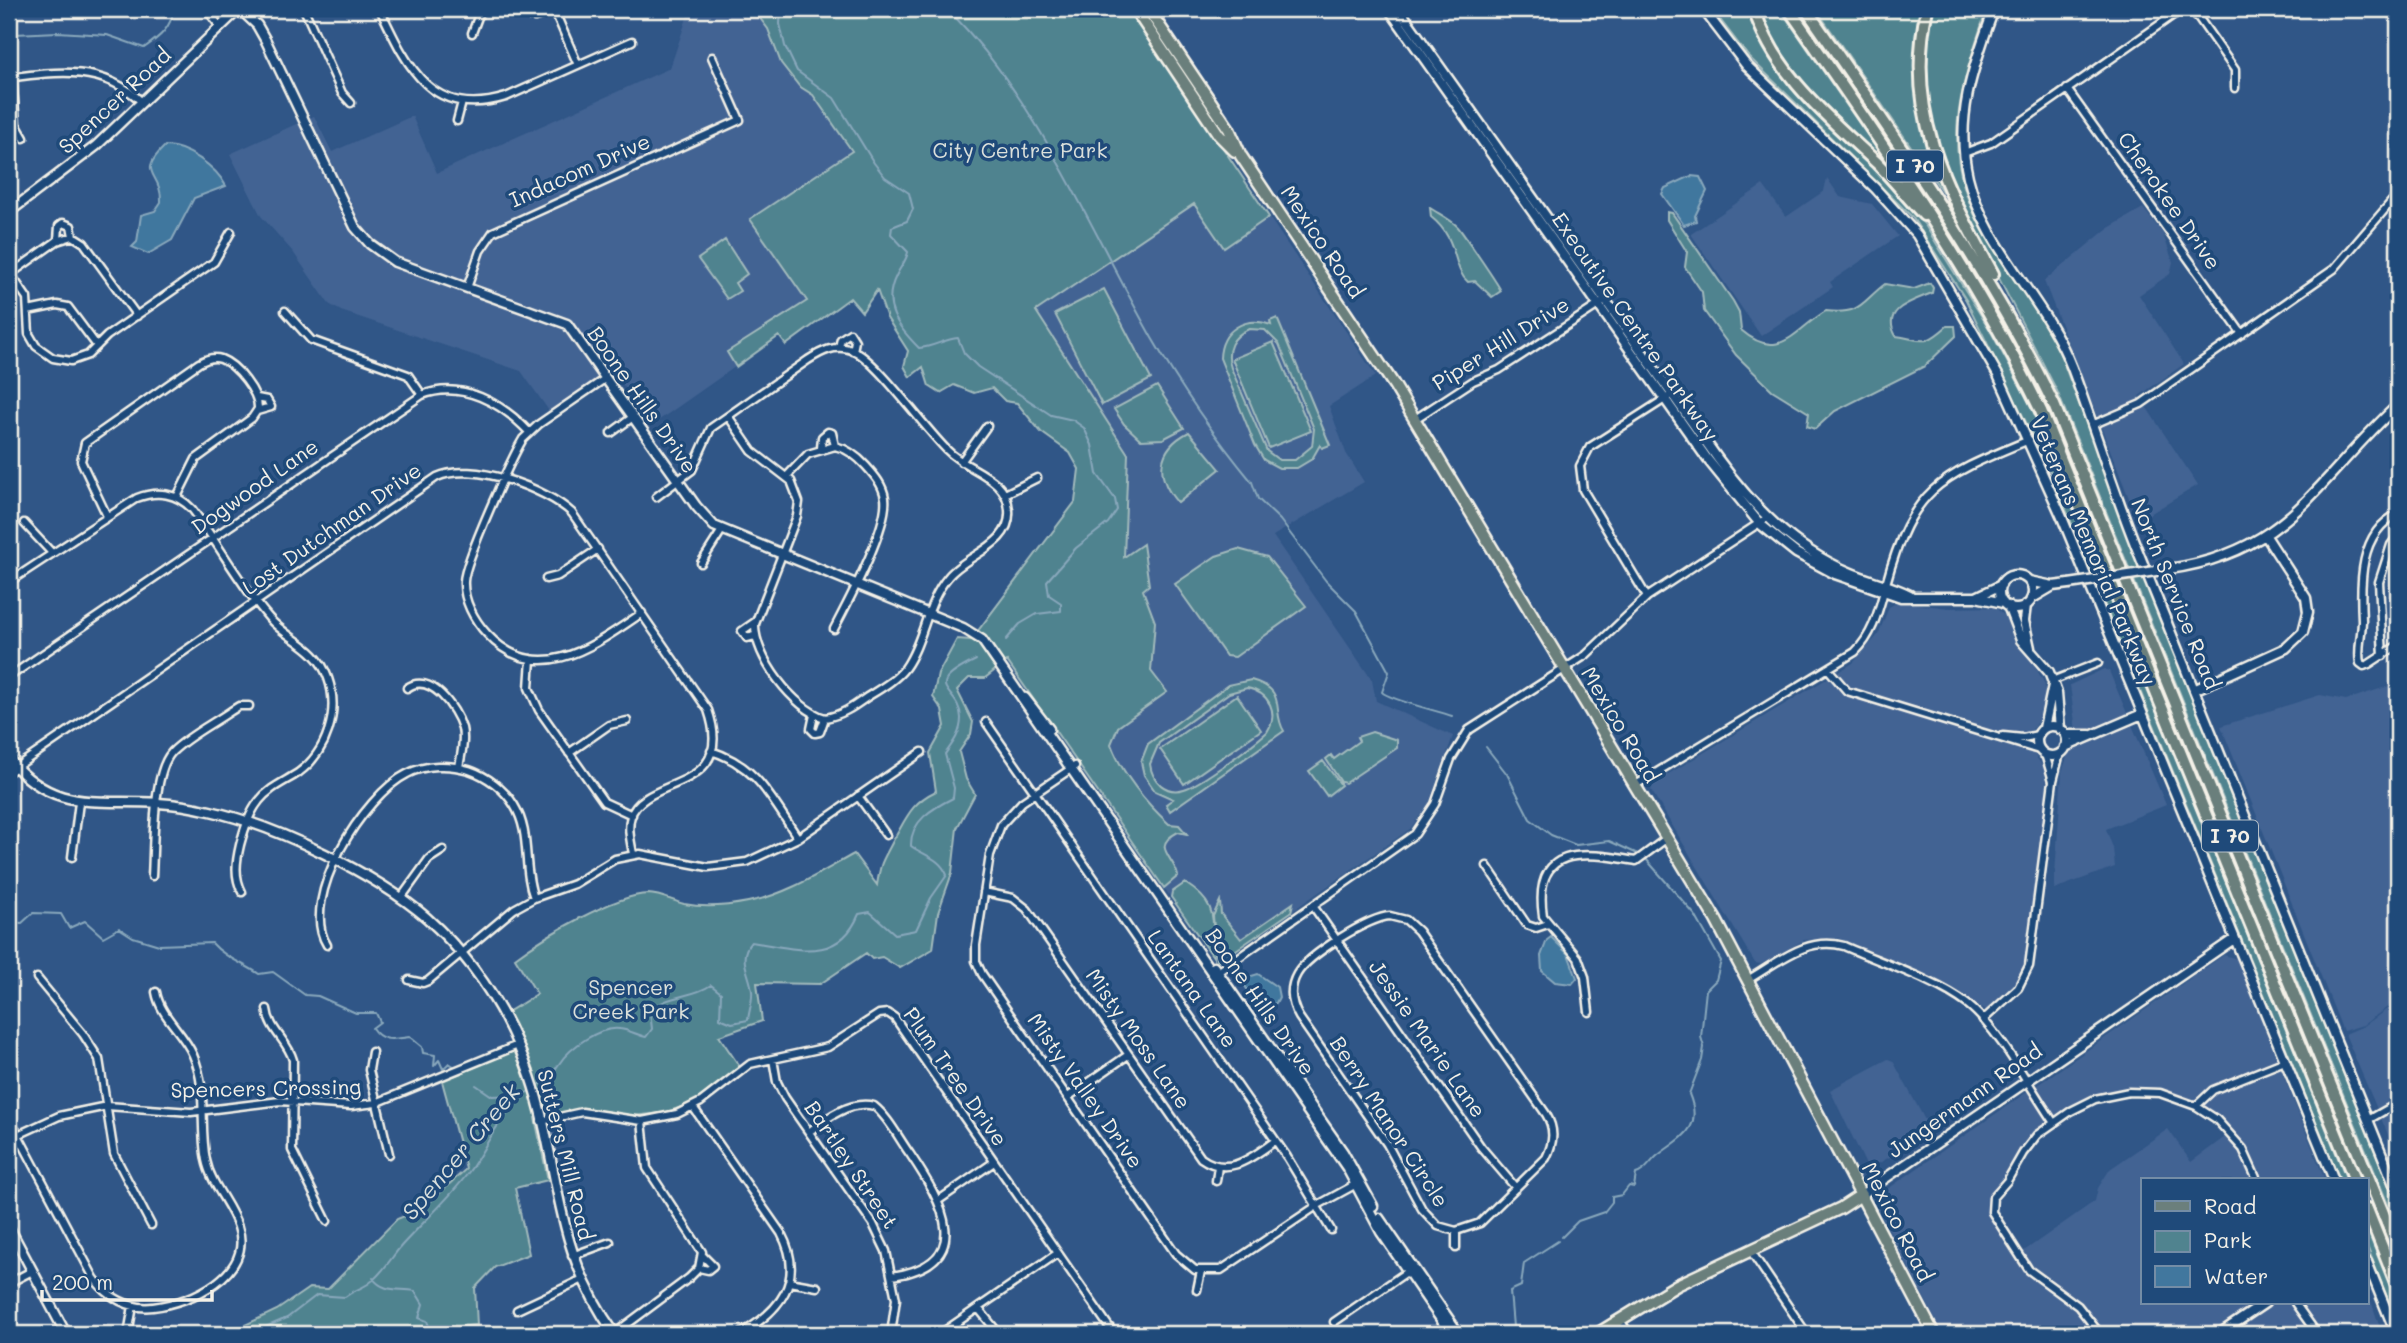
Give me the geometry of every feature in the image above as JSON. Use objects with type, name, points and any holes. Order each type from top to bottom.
[{"type":"highway","points":[[1754,9],[1771,49],[1796,85],[1890,177],[1948,241]]},
{"type":"highway","name":"I 70","points":[[1789,9],[1948,241],[2004,337],[2053,438],[2354,1178]]},
{"type":"highway","name":"I 70","points":[[1805,9],[1941,204],[2015,328],[2079,462],[2398,1250]]},
{"type":"highway","points":[[1927,9],[1919,80],[1931,145],[1945,181],[1999,285],[2015,328]]},
{"type":"highway","points":[[2368,1212],[2398,1287]]},
{"type":"main road","name":"Mexico Road","points":[[1135,9],[1219,135],[1241,156]]},
{"type":"main road","name":"Mexico Road","points":[[1148,9],[1229,129],[1241,156],[1415,419],[1667,838],[1749,979],[1934,1334]]},
{"type":"main road","name":"Jungermann Road","points":[[1597,1334],[1677,1285],[1841,1208],[1861,1195]]},
{"type":"street","points":[[207,9],[220,27]]},
{"type":"street","name":"Spencer Road","points":[[9,212],[84,156],[239,9]]},
{"type":"street","name":"Boone Hills Drive","points":[[239,9],[257,25],[359,232],[376,249],[395,262],[567,324],[701,513],[722,530],[928,613],[977,636],[1023,696],[1359,1183],[1381,1232],[1459,1334]]},
{"type":"street","points":[[304,9],[342,93],[351,103]]},
{"type":"street","points":[[380,9],[412,72],[432,90],[462,102],[488,102],[506,97],[632,41]]},
{"type":"street","points":[[472,33],[481,9]]},
{"type":"street","points":[[494,9],[525,17],[558,10],[578,65]]},
{"type":"street","name":"Executive Centre Parkway","points":[[1389,9],[1602,302]]},
{"type":"street","name":"Executive Centre Parkway","points":[[1399,9],[1668,396],[1731,492],[1819,567],[1910,595],[1944,599],[1976,597],[2006,605]]},
{"type":"street","name":"Veterans Memorial Parkway","points":[[1703,9],[1746,65],[1875,188],[1917,235],[1963,309],[2029,440],[2333,1178]]},
{"type":"street","name":"North Service Road","points":[[1994,9],[1966,93],[1964,153],[1971,187],[1982,216],[2056,332],[2134,541],[2398,1194]]},
{"type":"street","points":[[1964,153],[1991,143],[2172,14],[2185,10],[2198,17],[2235,70],[2235,88]]},
{"type":"street","name":"Indacom Drive","points":[[467,288],[480,251],[493,232],[740,120],[712,57]]},
{"type":"street","points":[[24,138],[16,124],[10,78],[98,75],[122,84],[142,102]]},
{"type":"street","name":"Cherokee Drive","points":[[2067,89],[2242,334]]},
{"type":"street","points":[[457,121],[462,102]]},
{"type":"street","points":[[2092,425],[2132,410],[2334,270],[2398,194]]},
{"type":"street","points":[[58,240],[58,226],[63,223],[71,226],[73,236],[88,248],[136,316]]},
{"type":"street","points":[[73,236],[58,240],[9,274],[27,298],[29,334],[46,355],[71,361],[88,355],[136,316],[214,262],[231,233]]},
{"type":"street","name":"Piper Hill Drive","points":[[1415,419],[1474,381],[1499,370],[1602,302]]},
{"type":"street","points":[[28,311],[57,305],[68,307],[97,346]]},
{"type":"street","points":[[285,311],[311,340],[408,375],[422,395]]},
{"type":"street","points":[[839,347],[841,339],[850,333],[855,341],[853,351]]},
{"type":"street","points":[[656,497],[695,465],[706,435],[728,415],[819,353],[839,347],[853,351],[867,360],[947,451],[991,479],[1005,494],[1009,517],[1004,532],[994,543],[953,571],[942,584],[909,661],[899,674],[847,711],[825,718],[814,715],[795,701],[766,660],[754,636],[755,622],[799,508],[798,493],[786,476],[752,451],[728,415]]},
{"type":"street","points":[[107,516],[81,461],[82,449],[90,439],[212,357],[227,362],[257,398],[267,400],[271,407],[257,411],[196,459],[177,497]]},
{"type":"street","points":[[606,378],[529,432],[517,449],[467,568],[465,593],[472,612],[490,638],[508,650],[531,659],[562,659],[585,651],[642,613]]},
{"type":"street","name":"Dogwood Lane","points":[[9,677],[422,395],[454,390],[480,397],[506,410],[529,432]]},
{"type":"street","points":[[1647,597],[1583,490],[1580,466],[1590,447],[1668,396]]},
{"type":"street","points":[[257,398],[257,411]]},
{"type":"street","points":[[1983,1020],[2018,988],[2029,965],[2053,782],[2063,750],[2057,693],[2045,666],[2021,640],[1999,594],[2001,584],[2014,575],[2053,586],[2069,584],[2212,562],[2234,554],[2266,536],[2296,512],[2398,405]]},
{"type":"street","points":[[611,433],[633,417]]},
{"type":"street","points":[[961,462],[987,426]]},
{"type":"street","points":[[821,448],[822,437],[828,432],[832,433],[835,446]]},
{"type":"street","points":[[1634,786],[1847,658],[1865,641],[1908,520],[1936,485],[1966,467],[2029,440]]},
{"type":"street","points":[[786,476],[808,454],[835,446],[857,456],[881,485],[886,499],[885,513],[856,585],[834,629]]},
{"type":"street","name":"Lost Dutchman Drive","points":[[12,770],[437,477],[466,470],[558,502],[572,513],[708,710],[713,727],[710,751]]},
{"type":"street","points":[[1005,494],[1037,478]]},
{"type":"street","points":[[9,582],[107,516],[146,494],[160,493],[177,497],[192,509],[275,624],[306,645],[318,660],[328,679],[333,710],[325,739],[314,758],[303,769],[264,795],[248,821],[236,870],[242,892]]},
{"type":"street","points":[[2398,514],[2375,534],[2359,588],[2362,620],[2360,663],[2364,666],[2398,645]]},
{"type":"street","points":[[1215,974],[1405,842],[1423,826],[1435,804],[1456,749],[1469,730],[1595,647],[1647,597],[1764,521]]},
{"type":"street","points":[[24,523],[51,552]]},
{"type":"street","points":[[701,563],[722,530]]},
{"type":"street","points":[[2194,690],[2286,648],[2304,632],[2308,620],[2306,598],[2266,536]]},
{"type":"street","points":[[2383,656],[2379,582],[2391,545],[2398,536]]},
{"type":"street","points":[[546,579],[558,576],[598,549]]},
{"type":"street","points":[[2029,581],[2033,591],[2024,621],[2030,648]]},
{"type":"street","name":"Executive Centre Parkway","points":[[1976,597],[2001,584]]},
{"type":"street","points":[[2006,605],[2015,608],[2053,586]]},
{"type":"street","points":[[754,636],[747,638],[742,631],[755,622]]},
{"type":"street","points":[[531,659],[528,679],[531,696],[604,802],[632,815]]},
{"type":"street","points":[[2052,683],[2098,663]]},
{"type":"street","points":[[1828,669],[1847,691],[2001,736],[2042,752],[2063,750],[2090,735],[2142,713]]},
{"type":"street","points":[[407,688],[416,683],[431,686],[454,712],[463,735],[459,767]]},
{"type":"street","points":[[2052,683],[2041,731],[2042,752],[2053,782]]},
{"type":"street","points":[[152,876],[161,773],[173,752],[231,710],[239,706],[249,706]]},
{"type":"street","points":[[814,715],[811,729],[815,733],[820,732],[824,726],[825,718]]},
{"type":"street","points":[[569,753],[609,726],[627,721]]},
{"type":"street","name":"Lantana Lane","points":[[986,722],[1275,1141],[1318,1205],[1331,1230]]},
{"type":"street","points":[[2001,736],[2023,738],[2052,726],[2063,732],[2090,735]]},
{"type":"street","points":[[633,854],[629,829],[632,815],[640,802],[650,794],[690,779],[710,751],[737,761],[750,771],[797,838]]},
{"type":"street","points":[[409,980],[423,983],[428,981],[514,909],[534,898],[575,884],[615,859],[633,854],[659,856],[696,866],[718,867],[747,862],[797,838],[922,752]]},
{"type":"street","name":"Sutters Mill Road","points":[[9,759],[12,770],[41,790],[79,802],[158,803],[213,811],[248,821],[335,861],[401,898],[461,953],[494,997],[518,1045],[537,1100],[572,1256],[581,1280],[614,1334]]},
{"type":"street","points":[[327,945],[319,924],[325,889],[335,861],[357,824],[388,786],[417,770],[459,767],[489,779],[513,802],[524,830],[527,876],[534,898]]},
{"type":"street","name":"Misty Valley Drive","points":[[1072,767],[1015,808],[1001,825],[993,844],[975,953],[979,968],[1176,1254],[1188,1266],[1201,1271]]},
{"type":"street","points":[[858,796],[886,835]]},
{"type":"street","points":[[72,857],[79,802]]},
{"type":"street","points":[[1589,1012],[1583,968],[1569,944],[1543,916],[1542,895],[1545,878],[1555,864],[1584,854],[1608,854],[1636,861],[1667,838]]},
{"type":"street","points":[[401,898],[429,859],[443,850]]},
{"type":"street","points":[[1487,866],[1527,925],[1536,928],[1548,924]]},
{"type":"street","name":"Misty Moss Lane","points":[[984,892],[1013,898],[1027,909],[1196,1153],[1207,1163],[1218,1166]]},
{"type":"street","name":"Jessie Marie Lane","points":[[1313,906],[1481,1147],[1516,1188]]},
{"type":"street","points":[[1398,906],[1396,917],[1410,923],[1423,937],[1546,1114],[1552,1127],[1552,1140],[1562,1141]]},
{"type":"street","name":"Berry Manor Circle","points":[[1396,917],[1368,921],[1338,942],[1298,973],[1292,993],[1294,1009],[1387,1144],[1428,1217],[1438,1226],[1456,1231],[1480,1223],[1546,1158],[1552,1140]]},
{"type":"street","name":"Jungermann Road","points":[[1861,1195],[2234,939]]},
{"type":"street","points":[[1749,979],[1799,949],[1831,943],[1844,946],[1948,992],[1967,1004],[1983,1020],[2054,1123]]},
{"type":"street","points":[[37,978],[94,1050],[102,1069],[114,1154],[151,1224]]},
{"type":"street","points":[[9,1118],[94,1278],[106,1292],[133,1306],[151,1308],[187,1297],[225,1277],[237,1260],[240,1232],[208,1167],[201,1082],[193,1055],[160,1006],[156,992]]},
{"type":"street","points":[[267,1009],[271,1023],[292,1054],[294,1158],[327,1221]]},
{"type":"street","name":"Plum Tree Drive","points":[[541,1121],[582,1112],[642,1121],[693,1107],[750,1064],[828,1047],[879,1014],[888,1013],[895,1018],[1114,1334]]},
{"type":"street","name":"Spencers Crossing","points":[[9,1139],[59,1116],[107,1106],[203,1112],[292,1102],[351,1106],[376,1103],[518,1045]]},
{"type":"street","points":[[372,1052],[368,1064],[390,1154]]},
{"type":"street","points":[[1068,1097],[1128,1055]]},
{"type":"street","name":"Bartley Street","points":[[773,1059],[780,1088],[878,1233],[889,1258],[896,1299],[891,1334]]},
{"type":"street","points":[[2196,1106],[2213,1090],[2285,1061]]},
{"type":"street","points":[[2101,1334],[2078,1306],[2029,1270],[1992,1212],[1993,1196],[2014,1172],[2029,1143],[2054,1123],[2091,1100],[2129,1092],[2160,1093],[2196,1106],[2231,1133],[2243,1149],[2256,1178]]},
{"type":"street","points":[[2368,1120],[2398,1103]]},
{"type":"street","points":[[808,1132],[841,1111],[863,1105],[874,1106],[939,1200],[945,1232],[942,1250],[923,1268],[892,1276]]},
{"type":"street","points":[[693,1107],[781,1233],[790,1259],[789,1282],[774,1311],[740,1334]]},
{"type":"street","points":[[642,1121],[647,1168],[696,1239],[702,1255],[713,1266],[708,1270],[699,1268]]},
{"type":"street","points":[[1216,1181],[1218,1166],[1241,1164],[1275,1141]]},
{"type":"street","points":[[939,1200],[994,1162]]},
{"type":"street","points":[[1197,1290],[1201,1271],[1227,1267],[1318,1205],[1359,1183]]},
{"type":"street","points":[[9,1227],[66,1334]]},
{"type":"street","points":[[1456,1231],[1456,1248]]},
{"type":"street","points":[[572,1256],[610,1242]]},
{"type":"street","points":[[1750,1250],[1807,1334]]},
{"type":"street","points":[[940,1334],[1058,1253]]},
{"type":"street","points":[[614,1334],[699,1268],[702,1255]]},
{"type":"street","points":[[2368,1264],[2396,1334]]},
{"type":"street","points":[[1334,1322],[1410,1269]]},
{"type":"street","name":"Boone Hills Drive","points":[[1410,1269],[1451,1334]]},
{"type":"street","points":[[9,1283],[32,1271]]},
{"type":"street","points":[[517,1310],[581,1280]]},
{"type":"street","points":[[789,1282],[817,1287]]},
{"type":"street","points":[[2220,1334],[2264,1304]]},
{"type":"street","points":[[2296,1304],[2317,1334]]},
{"type":"street","points":[[128,1334],[133,1306]]},
{"type":"street","points":[[978,1308],[999,1334]]},
{"type":"street","points":[[1620,1320],[1629,1334]]},
{"type":"shaded area","points":[[690,9],[753,9],[768,29],[781,63],[799,86],[813,95],[912,243],[652,425],[616,375],[554,418],[521,371],[341,311],[329,304],[293,252],[261,216],[230,154],[314,116],[332,152],[412,116],[437,173],[670,68]]},
{"type":"shaded area","points":[[1827,178],[1840,197],[1872,204],[1898,236],[1830,282],[1833,287],[1761,336],[1691,234],[1763,185],[1786,217],[1824,191]]},
{"type":"shaded area","points":[[1194,204],[1224,247],[1269,217],[1376,376],[1329,406],[1346,453],[1364,482],[1273,536],[1372,680],[1376,701],[1453,736],[1429,803],[1410,829],[1220,961],[1207,950],[1007,661],[1124,558],[1036,311]]},
{"type":"shaded area","points":[[2143,208],[2163,234],[2173,262],[2170,274],[2139,295],[2184,364],[2139,396],[2198,485],[2138,521],[2044,281],[2107,229]]},
{"type":"shaded area","points":[[1898,602],[1949,608],[1995,607],[2007,618],[2045,684],[2044,715],[2030,732],[2033,753],[2045,769],[2047,787],[2028,952],[2016,983],[1986,1010],[1948,986],[1838,938],[1804,940],[1761,964],[1755,963],[1651,790],[1655,782],[1853,663],[1878,635],[1889,607]]},
{"type":"shaded area","points":[[2104,669],[2109,671],[2166,805],[2106,829],[2113,848],[2115,867],[2054,889],[2062,772],[2076,731],[2070,685]]},
{"type":"shaded area","points":[[2398,683],[2398,999],[2363,1025],[2343,1031],[2221,726],[2320,695],[2346,700]]},
{"type":"shaded area","points":[[2224,955],[2237,959],[2324,1178],[2141,1178],[2141,1304],[2368,1304],[2368,1292],[2382,1334],[1943,1334],[1877,1206],[1879,1195]],"holes":[[[2131,1089],[2158,1090],[2191,1101],[2232,1132],[2191,1162],[2168,1129],[2110,1169],[2098,1188],[2095,1201],[2017,1256],[1989,1212],[1991,1192],[2010,1172],[2025,1144],[2045,1125],[2096,1095]]]},
{"type":"shaded area","points":[[2398,1001],[2398,1158],[2345,1034],[2364,1026]]},
{"type":"shaded area","points":[[1888,1059],[1893,1061],[1932,1133],[1874,1166],[1866,1165],[1830,1090]]},
{"type":"green space","points":[[753,9],[1130,9],[1269,217],[1224,248],[1194,204],[1036,311],[1128,454],[1124,557],[1143,544],[1149,585],[1143,590],[1155,622],[1151,671],[1167,692],[1118,727],[1111,744],[1121,766],[1143,797],[1169,824],[1179,825],[1187,834],[1178,832],[1166,842],[1166,852],[1178,876],[1164,888],[1007,661],[985,678],[969,678],[957,690],[973,722],[971,734],[959,752],[966,779],[975,794],[957,828],[952,873],[938,913],[933,949],[900,968],[882,957],[872,959],[866,953],[820,984],[757,983],[762,1021],[719,1036],[740,1067],[693,1103],[664,1113],[631,1116],[587,1108],[535,1118],[548,1180],[515,1188],[529,1254],[495,1267],[475,1288],[477,1325],[449,1328],[444,1334],[226,1334],[277,1310],[309,1288],[328,1289],[397,1219],[422,1209],[466,1169],[442,1081],[524,1046],[508,1012],[537,994],[515,958],[527,949],[579,918],[634,896],[653,894],[700,906],[748,902],[790,888],[854,854],[877,885],[883,860],[906,817],[921,800],[936,791],[930,753],[945,726],[942,710],[933,697],[938,674],[957,639],[971,640],[1075,502],[1079,469],[1070,453],[1041,432],[1017,403],[1005,401],[992,388],[974,393],[954,385],[940,393],[929,386],[923,367],[910,377],[904,366],[908,351],[887,318],[877,290],[862,312],[850,298],[786,345],[779,336],[736,367],[727,352],[807,301],[750,219],[852,151],[813,95],[799,86],[781,63],[768,29]]},
{"type":"green space","points":[[1712,9],[1740,9],[1751,14],[1773,60],[1789,83],[1878,171],[1925,225],[1990,330],[2032,408],[2346,1178],[2339,1178],[2051,473],[1966,300],[1912,217],[1748,56]]},
{"type":"green space","points":[[1758,9],[1780,9],[1897,178],[1807,92],[1780,56]]},
{"type":"green space","points":[[1816,9],[1923,9],[1916,74],[1919,111],[1934,163],[1957,213]]},
{"type":"green space","points":[[1931,9],[1987,9],[1961,96],[1957,152],[1962,180],[1972,209],[1988,239],[2035,308],[2059,351],[2164,629],[2398,1208],[2398,1229],[2057,391],[1957,197],[1929,123],[1924,58]]},
{"type":"green space","points":[[1430,208],[1458,227],[1501,291],[1492,297],[1475,281],[1468,282],[1459,269],[1447,235],[1431,217]]},
{"type":"green space","points":[[1667,212],[1672,213],[1733,301],[1739,312],[1741,330],[1755,340],[1767,344],[1787,340],[1826,311],[1847,311],[1860,306],[1885,284],[1914,289],[1930,283],[1932,293],[1908,303],[1895,313],[1892,327],[1896,336],[1923,340],[1933,337],[1947,326],[1955,326],[1956,336],[1925,366],[1835,411],[1815,429],[1807,426],[1809,413],[1772,390],[1736,355],[1704,311],[1702,292],[1685,267],[1687,252],[1667,220]]},
{"type":"green space","points":[[725,240],[747,274],[735,283],[740,291],[727,299],[698,259]]},
{"type":"green space","points":[[1104,289],[1151,379],[1102,405],[1055,314]]},
{"type":"green space","points":[[1277,318],[1330,445],[1322,448],[1320,445],[1312,459],[1297,468],[1279,468],[1264,460],[1255,445],[1220,358],[1225,340],[1236,327],[1252,322],[1271,325],[1270,321]],"holes":[[[1249,329],[1265,330],[1279,344],[1314,429],[1312,446],[1295,460],[1279,460],[1267,451],[1229,361],[1231,344],[1238,336]]]},
{"type":"green space","points":[[1273,342],[1311,431],[1269,448],[1232,359]]},
{"type":"green space","points":[[1157,386],[1184,428],[1163,439],[1141,440],[1124,424],[1114,409]]},
{"type":"green space","points":[[1189,432],[1220,469],[1178,503],[1165,483],[1162,464],[1170,447]]},
{"type":"green space","points":[[1238,549],[1267,557],[1306,606],[1235,657],[1226,656],[1175,584],[1216,556]]},
{"type":"green space","points":[[1251,680],[1270,689],[1275,695],[1284,731],[1170,811],[1166,804],[1173,799],[1155,791],[1144,775],[1141,762],[1148,744],[1228,685]],"holes":[[[1247,688],[1267,699],[1272,711],[1271,725],[1267,732],[1227,764],[1192,786],[1171,790],[1157,781],[1150,764],[1159,743],[1229,693]]]},
{"type":"green space","points":[[1237,695],[1261,730],[1184,784],[1160,749]]},
{"type":"green space","points":[[1372,732],[1397,740],[1397,748],[1345,783],[1341,782],[1326,759],[1331,755],[1334,759],[1359,741],[1357,737]]},
{"type":"green space","points":[[1323,761],[1341,785],[1327,796],[1309,771]]},
{"type":"green space","points":[[1185,883],[1204,899],[1212,914],[1214,958],[1171,897],[1172,892]]},
{"type":"green space","points":[[1220,901],[1221,914],[1241,939],[1293,903],[1291,912],[1220,961],[1217,960],[1213,916]]},
{"type":"green space","points":[[2368,1232],[2398,1307],[2398,1325],[2368,1249]]},
{"type":"water","points":[[165,146],[174,147],[200,159],[226,186],[194,198],[172,240],[148,254],[132,247],[137,242],[141,215],[155,211],[161,202],[158,184],[151,168],[156,155]]},
{"type":"water","points":[[1691,176],[1700,177],[1707,191],[1695,216],[1696,221],[1684,225],[1662,194],[1665,188]]},
{"type":"water","points":[[1551,937],[1568,954],[1577,978],[1572,984],[1555,982],[1542,971],[1541,956],[1547,940]]},
{"type":"water","points":[[1258,974],[1277,987],[1279,997],[1276,1003],[1262,1009],[1256,1005],[1244,984],[1248,977]]},
{"type":"waterway","points":[[15,34],[58,32],[107,35],[144,48],[164,32],[174,9]]},
{"type":"waterway","name":"Spencer Creek","points":[[781,9],[780,24],[785,46],[797,71],[834,98],[885,177],[909,193],[913,209],[907,221],[892,227],[891,234],[908,252],[896,276],[890,297],[894,315],[904,332],[919,348],[958,338],[964,353],[978,367],[1051,415],[1073,420],[1084,428],[1092,445],[1097,474],[1115,499],[1117,510],[1108,523],[1076,548],[1047,581],[1049,595],[1061,603],[1061,611],[1037,614],[1020,624],[1006,640]]},
{"type":"waterway","points":[[947,9],[979,44],[1035,123],[1152,338],[1199,412],[1252,482],[1258,499],[1280,520],[1326,581],[1356,611],[1389,672],[1382,692],[1452,716]]},
{"type":"waterway","name":"Spencer Creek","points":[[537,1086],[548,1079],[564,1057],[586,1039],[612,1029],[646,1037],[652,1029],[650,1012],[657,1006],[711,985],[721,993],[720,1018],[732,1023],[748,1020],[752,991],[745,954],[751,942],[799,949],[827,947],[839,941],[850,930],[859,914],[870,912],[895,934],[916,930],[931,898],[947,875],[936,861],[911,846],[914,829],[924,816],[953,798],[954,788],[945,754],[954,742],[961,718],[959,708],[945,683],[958,670],[976,660]]},
{"type":"waterway","points":[[1486,747],[1507,774],[1530,819],[1551,835],[1576,845],[1609,841],[1640,855]]},
{"type":"waterway","points":[[1562,1237],[1578,1221],[1604,1212],[1612,1202],[1612,1197],[1622,1195],[1629,1186],[1634,1187],[1636,1174],[1682,1138],[1694,1116],[1689,1094],[1702,1060],[1704,1047],[1701,1037],[1706,990],[1716,980],[1721,961],[1695,915],[1646,859]]},
{"type":"waterway","points":[[9,922],[22,923],[33,913],[61,914],[69,928],[85,921],[103,937],[119,928],[133,937],[159,945],[212,943],[259,974],[273,972],[305,995],[318,996],[356,1013],[376,1013],[380,1022],[372,1028],[380,1036],[389,1039],[410,1037],[422,1047],[423,1053],[435,1055],[434,1066],[439,1060],[443,1069],[449,1063],[455,1067]]},
{"type":"waterway","points":[[476,1085],[492,1096],[520,1095]]},
{"type":"waterway","name":"Spencer Creek","points":[[249,1334],[287,1318],[317,1295],[345,1297],[373,1280],[461,1183],[504,1116],[532,1089]]},
{"type":"waterway","points":[[1513,1327],[1510,1291],[1521,1286],[1524,1263],[1558,1241]]},
{"type":"waterway","points":[[373,1278],[387,1288],[415,1291],[423,1304],[419,1318],[427,1321],[432,1334]]},
{"type":"waterway","points":[[355,1334],[361,1334]]},
{"type":"park label","name":"City Centre Park","points":[[1020,151]]},
{"type":"park label","name":"Spencer Creek Park","points":[[631,1000]]}]
